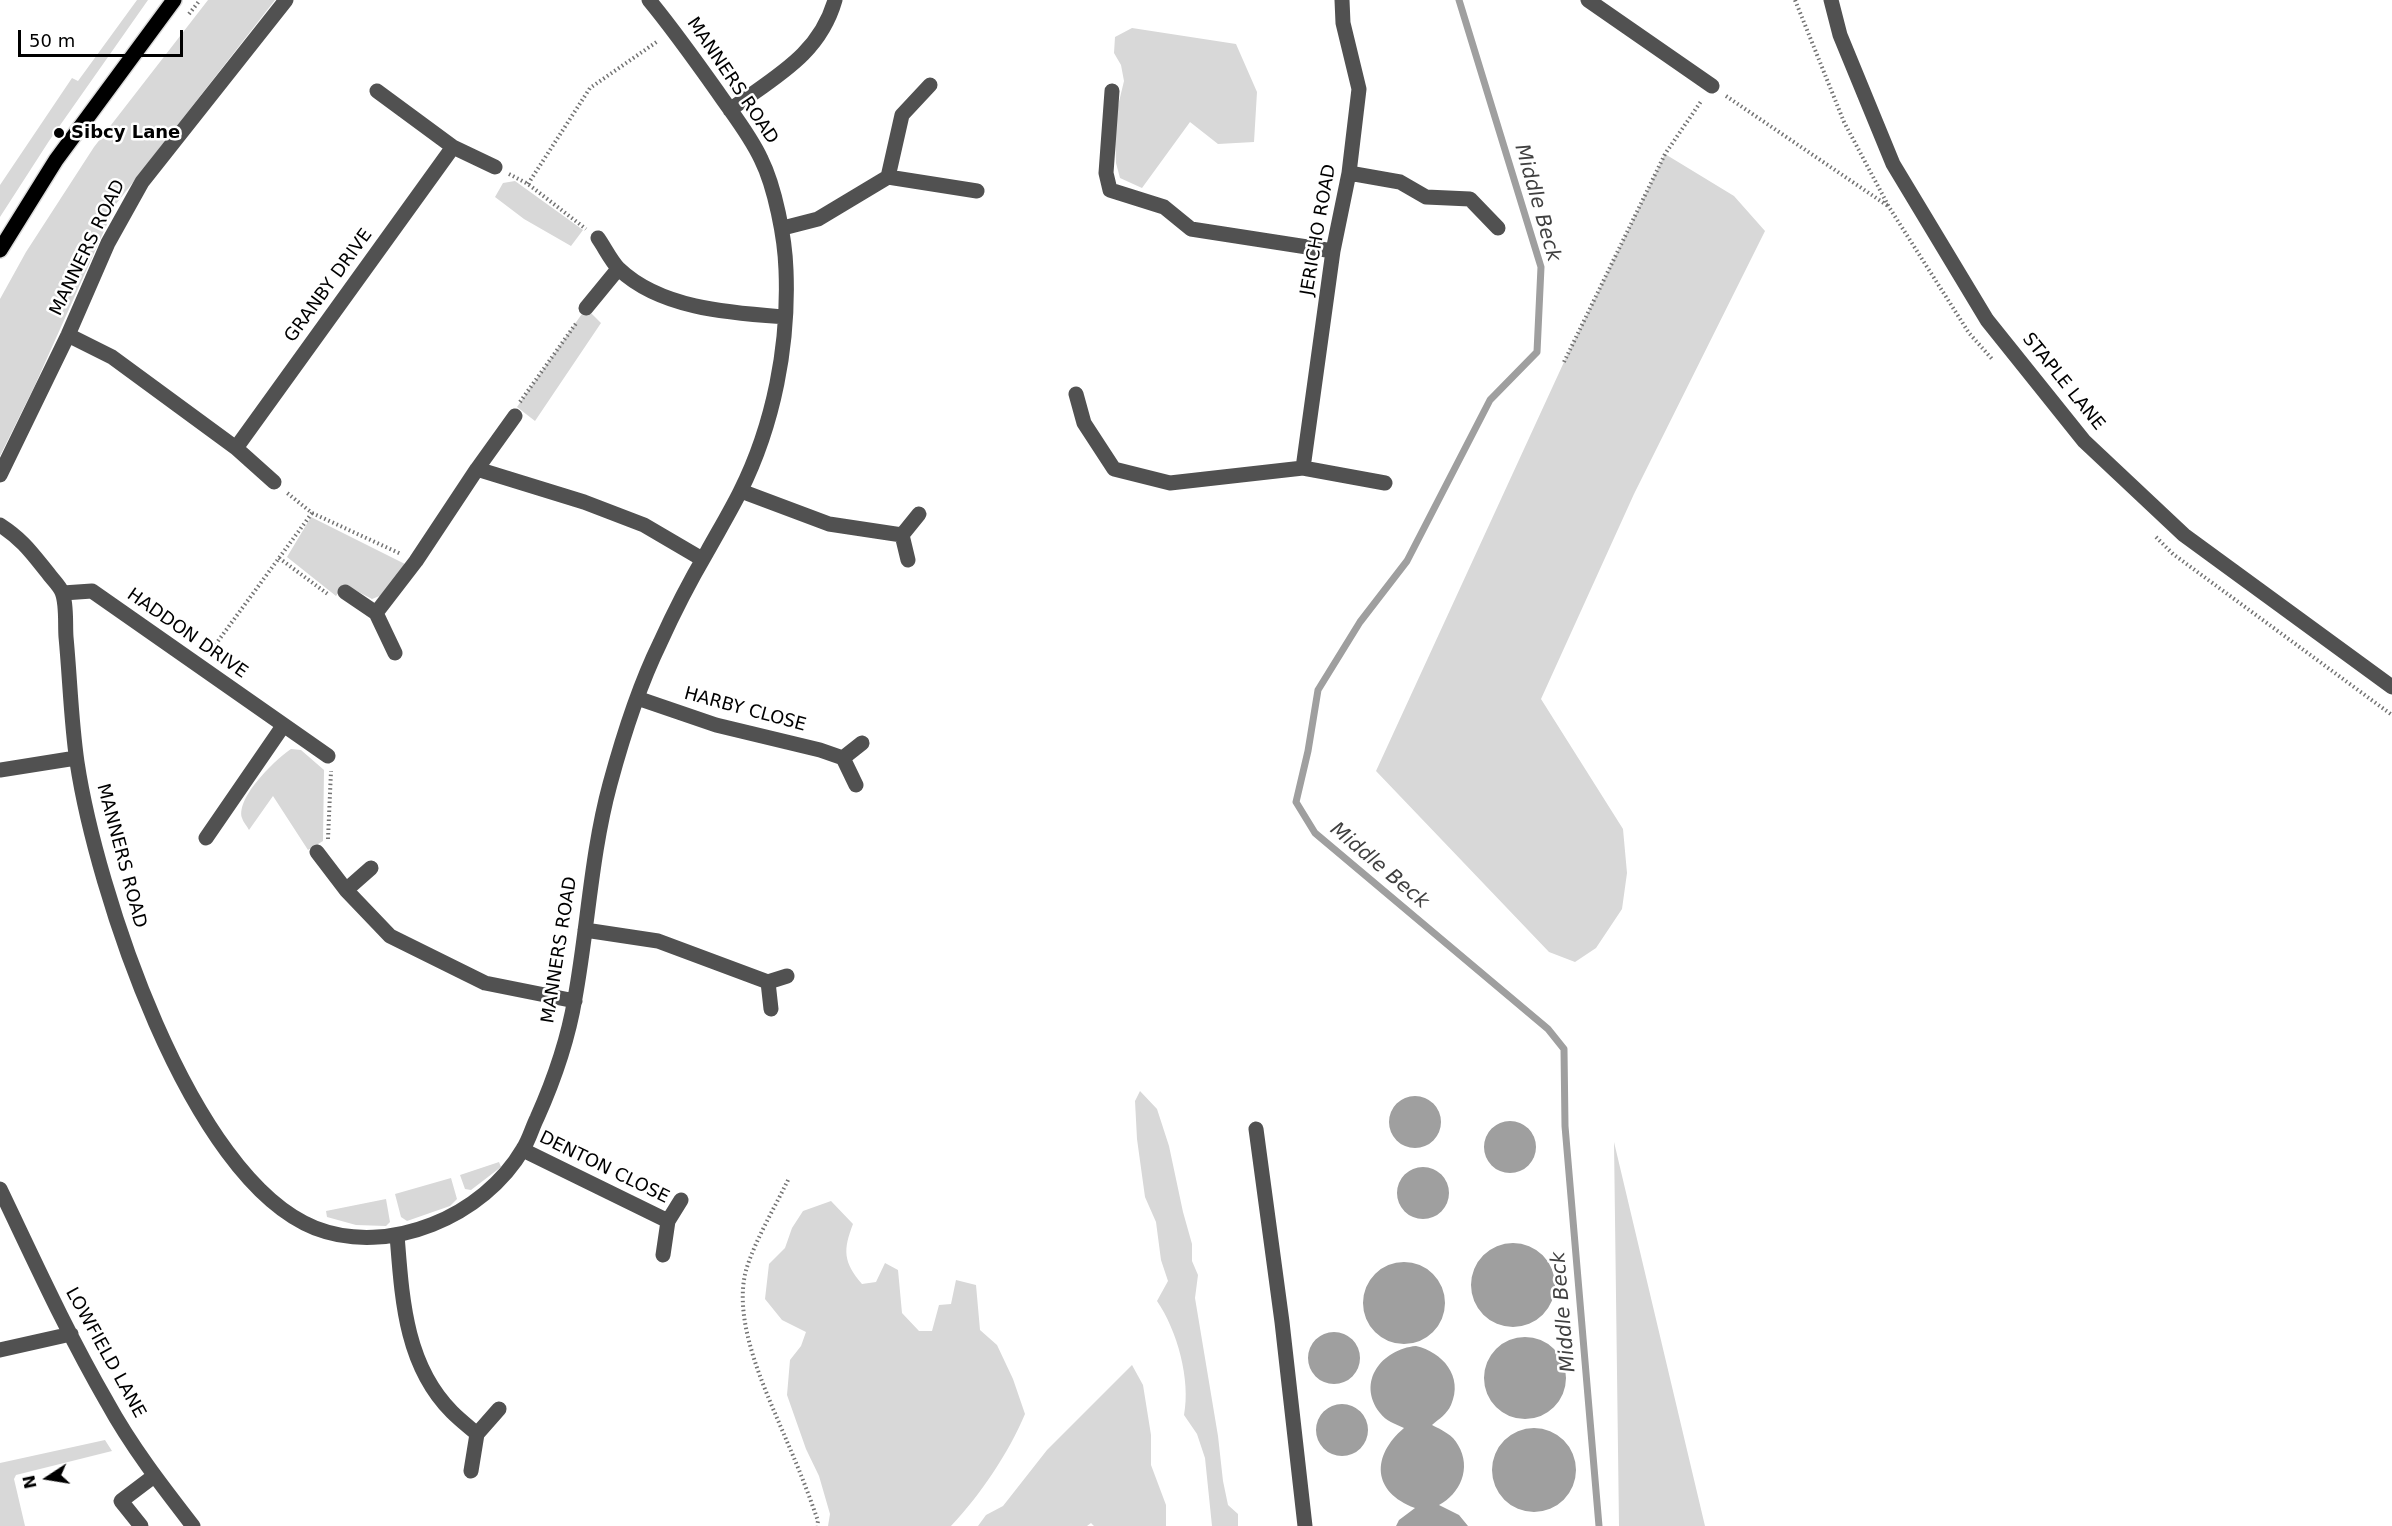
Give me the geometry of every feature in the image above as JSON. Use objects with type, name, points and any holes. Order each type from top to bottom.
[{"type":"main road","points":[[0,250],[56,160],[174,0]]},
{"type":"street","name":"MANNERS ROAD","points":[[0,475],[68,335],[108,243],[142,182],[286,0]]},
{"type":"street","name":"MANNERS ROAD","points":[[63,593],[76,758],[89,826],[110,905],[171,1056],[207,1122],[258,1189],[290,1217],[323,1231],[349,1236],[397,1235],[436,1225],[483,1196],[523,1150],[548,1092],[564,1046],[575,1001],[595,854],[609,785],[637,698],[657,648],[702,559],[741,491],[764,437],[779,378],[787,272],[783,228],[763,161],[674,30],[648,0]]},
{"type":"street","points":[[730,110],[803,56],[819,38],[835,0]]},
{"type":"street","name":"JERICHO ROAD","points":[[1303,468],[1333,251],[1349,173],[1359,89],[1342,23],[1342,0]]},
{"type":"street","points":[[1588,0],[1712,86]]},
{"type":"street","name":"STAPLE LANE","points":[[1831,0],[1840,35],[1893,164],[1987,320],[2084,441],[2184,536],[2392,687]]},
{"type":"street","points":[[888,177],[902,115],[930,85]]},
{"type":"street","points":[[377,90],[453,147],[495,167]]},
{"type":"street","points":[[1112,91],[1106,173],[1110,190],[1164,207],[1191,229],[1333,251]]},
{"type":"street","name":"GRANBY DRIVE","points":[[236,448],[453,147]]},
{"type":"street","points":[[1349,173],[1400,182],[1426,197],[1470,200],[1498,228]]},
{"type":"street","points":[[783,228],[818,219],[888,177],[977,191]]},
{"type":"street","points":[[598,238],[618,269],[655,294],[726,312],[785,317]]},
{"type":"street","points":[[586,308],[618,269]]},
{"type":"street","points":[[68,335],[112,357],[236,448],[274,482]]},
{"type":"street","points":[[1076,394],[1084,423],[1114,469],[1170,483],[1303,468],[1385,483]]},
{"type":"street","points":[[376,613],[416,561],[514,416]]},
{"type":"street","points":[[477,469],[584,502],[644,525],[702,559]]},
{"type":"street","points":[[741,491],[829,524],[902,535]]},
{"type":"street","points":[[902,535],[919,514]]},
{"type":"street","points":[[0,525],[22,540],[63,593]]},
{"type":"street","points":[[902,535],[908,560]]},
{"type":"street","name":"HADDON DRIVE","points":[[63,593],[92,591],[328,756]]},
{"type":"street","points":[[345,592],[376,613],[395,653]]},
{"type":"street","name":"HARBY CLOSE","points":[[637,698],[716,725],[820,750],[843,758]]},
{"type":"street","points":[[206,838],[283,726]]},
{"type":"street","points":[[856,785],[843,758],[862,743]]},
{"type":"street","points":[[0,770],[76,758]]},
{"type":"street","points":[[317,852],[346,890],[390,936],[485,983],[575,1001]]},
{"type":"street","points":[[346,890],[371,868]]},
{"type":"street","points":[[585,930],[658,941],[768,982],[787,976]]},
{"type":"street","points":[[768,982],[771,1009]]},
{"type":"street","points":[[1256,1129],[1282,1322],[1305,1526]]},
{"type":"street","name":"DENTON CLOSE","points":[[523,1150],[668,1221]]},
{"type":"street","name":"LOWFIELD LANE","points":[[0,1189],[70,1334],[107,1403],[154,1476],[193,1526]]},
{"type":"street","name":"DENTON CLOSE","points":[[663,1255],[668,1221],[681,1200]]},
{"type":"street","points":[[397,1235],[404,1310],[410,1340],[436,1393],[452,1412],[477,1434]]},
{"type":"street","points":[[0,1350],[70,1334]]},
{"type":"street","points":[[471,1471],[477,1434],[499,1409]]},
{"type":"street","points":[[141,1526],[121,1501],[154,1476]]},
{"type":"path","points":[[1564,362],[1665,154],[1712,86],[1889,207],[1844,122],[1795,0]]},
{"type":"path","points":[[528,184],[590,88],[674,30]]},
{"type":"path","points":[[495,167],[528,184],[598,238]]},
{"type":"path","points":[[514,416],[517,407],[586,308]]},
{"type":"path","points":[[274,482],[312,513],[416,561]]},
{"type":"path","points":[[200,668],[312,513]]},
{"type":"path","points":[[317,852],[328,844],[331,764],[328,756]]},
{"type":"path","points":[[788,1180],[747,1268],[743,1300],[747,1335],[767,1392],[803,1479],[818,1526]]},
{"type":"shaded area","points":[[137,0],[148,0],[49,141],[0,217],[0,185],[72,78],[78,81]]},
{"type":"shaded area","points":[[208,0],[275,0],[116,204],[35,385],[0,456],[0,299],[26,252],[94,147]]},
{"type":"shaded area","points":[[1132,28],[1236,44],[1257,92],[1254,142],[1218,144],[1190,122],[1142,188],[1120,178],[1116,163],[1115,132],[1117,110],[1124,81],[1121,65],[1114,53],[1115,37]]},
{"type":"shaded area","points":[[1665,154],[1734,196],[1765,231],[1634,494],[1541,699],[1623,829],[1627,873],[1622,909],[1596,948],[1575,962],[1549,952],[1376,771],[1564,362]]},
{"type":"shaded area","points":[[515,181],[583,230],[571,246],[524,219],[495,197],[503,183]]},
{"type":"shaded area","points":[[586,308],[601,323],[535,421],[517,407]]},
{"type":"shaded area","points":[[311,517],[405,564],[382,595],[372,599],[349,587],[343,587],[336,596],[287,557]]},
{"type":"shaded area","points":[[291,749],[301,750],[324,770],[323,841],[308,850],[273,796],[249,830],[242,818],[242,809],[251,790],[267,770]]},
{"type":"shaded area","points":[[1140,1091],[1157,1109],[1169,1146],[1192,1244],[1192,1261],[1198,1275],[1195,1298],[1218,1436],[1223,1481],[1228,1505],[1238,1514],[1238,1526],[1212,1526],[1205,1458],[1197,1434],[1184,1415],[1186,1386],[1181,1356],[1171,1326],[1157,1301],[1168,1281],[1161,1260],[1156,1222],[1145,1197],[1137,1139],[1135,1101]]},
{"type":"shaded area","points":[[1415,1096],[1425,1098],[1433,1104],[1439,1112],[1441,1122],[1439,1132],[1433,1140],[1425,1146],[1415,1148],[1405,1146],[1397,1140],[1391,1132],[1389,1122],[1391,1112],[1397,1104],[1405,1098]]},
{"type":"shaded area","points":[[1510,1121],[1520,1123],[1528,1129],[1534,1137],[1536,1147],[1534,1157],[1528,1165],[1520,1171],[1510,1173],[1500,1171],[1492,1165],[1486,1157],[1484,1147],[1486,1137],[1492,1129],[1500,1123]]},
{"type":"shaded area","points":[[1614,1142],[1705,1526],[1619,1526]]},
{"type":"shaded area","points":[[499,1162],[501,1167],[471,1190],[465,1189],[460,1175]]},
{"type":"shaded area","points":[[1423,1167],[1433,1169],[1441,1175],[1447,1183],[1449,1193],[1447,1203],[1441,1211],[1433,1217],[1423,1219],[1413,1217],[1405,1211],[1399,1203],[1397,1193],[1399,1183],[1405,1175],[1413,1169]]},
{"type":"shaded area","points":[[451,1178],[457,1199],[450,1206],[407,1221],[401,1217],[395,1194]]},
{"type":"shaded area","points":[[386,1199],[390,1222],[386,1226],[356,1225],[327,1217],[326,1211]]},
{"type":"shaded area","points":[[831,1201],[853,1224],[846,1249],[851,1269],[862,1284],[876,1282],[885,1263],[898,1270],[902,1313],[919,1331],[932,1331],[939,1305],[951,1304],[956,1280],[976,1285],[980,1330],[997,1345],[1013,1379],[1025,1414],[993,1473],[951,1526],[828,1526],[830,1514],[819,1476],[806,1449],[787,1395],[790,1360],[801,1346],[806,1332],[782,1320],[765,1299],[769,1264],[785,1248],[792,1228],[803,1211]]},
{"type":"shaded area","points":[[1513,1243],[1536,1250],[1548,1262],[1555,1285],[1548,1308],[1536,1320],[1513,1327],[1490,1320],[1478,1308],[1471,1285],[1478,1262],[1490,1250]]},
{"type":"shaded area","points":[[1396,1262],[1412,1262],[1427,1268],[1439,1280],[1445,1295],[1445,1311],[1439,1326],[1427,1338],[1412,1344],[1396,1344],[1381,1338],[1369,1326],[1363,1311],[1363,1295],[1369,1280],[1381,1268]]},
{"type":"shaded area","points":[[1334,1332],[1348,1336],[1356,1344],[1360,1358],[1356,1372],[1348,1380],[1334,1384],[1320,1380],[1312,1372],[1308,1358],[1312,1344],[1320,1336]]},
{"type":"shaded area","points":[[1517,1337],[1533,1337],[1548,1343],[1560,1355],[1566,1370],[1566,1386],[1560,1401],[1548,1413],[1533,1419],[1517,1419],[1502,1413],[1490,1401],[1484,1386],[1484,1370],[1490,1355],[1502,1343]]},
{"type":"shaded area","points":[[1416,1346],[1426,1349],[1442,1360],[1448,1367],[1455,1384],[1451,1405],[1445,1414],[1432,1425],[1456,1441],[1462,1454],[1464,1471],[1462,1480],[1453,1494],[1439,1505],[1459,1515],[1468,1526],[1396,1526],[1399,1520],[1415,1508],[1390,1493],[1381,1472],[1386,1450],[1404,1428],[1380,1413],[1373,1401],[1372,1379],[1383,1360],[1404,1348]]},
{"type":"shaded area","points":[[1132,1365],[1143,1385],[1151,1435],[1151,1465],[1166,1505],[1166,1526],[1094,1526],[1091,1523],[1087,1526],[978,1526],[986,1515],[1003,1506],[1047,1450]]},
{"type":"shaded area","points":[[1337,1404],[1347,1404],[1356,1408],[1364,1416],[1368,1430],[1364,1444],[1356,1452],[1347,1456],[1337,1456],[1328,1452],[1320,1444],[1316,1435],[1316,1425],[1320,1416],[1328,1408]]},
{"type":"shaded area","points":[[1534,1428],[1557,1435],[1569,1447],[1576,1470],[1569,1493],[1557,1505],[1534,1512],[1511,1505],[1499,1493],[1492,1470],[1499,1447],[1511,1435]]},
{"type":"shaded area","points":[[105,1440],[112,1451],[16,1475],[14,1479],[25,1526],[0,1526],[0,1463]]},
{"type":"waterway","name":"Middle Beck","points":[[1459,0],[1541,267],[1537,352],[1490,400],[1407,561],[1360,622],[1318,690],[1308,751],[1296,802],[1315,833],[1548,1029],[1564,1049],[1565,1126],[1599,1526]]},
{"type":"place","name":"Sibcy Lane","points":[[59,133]]}]
